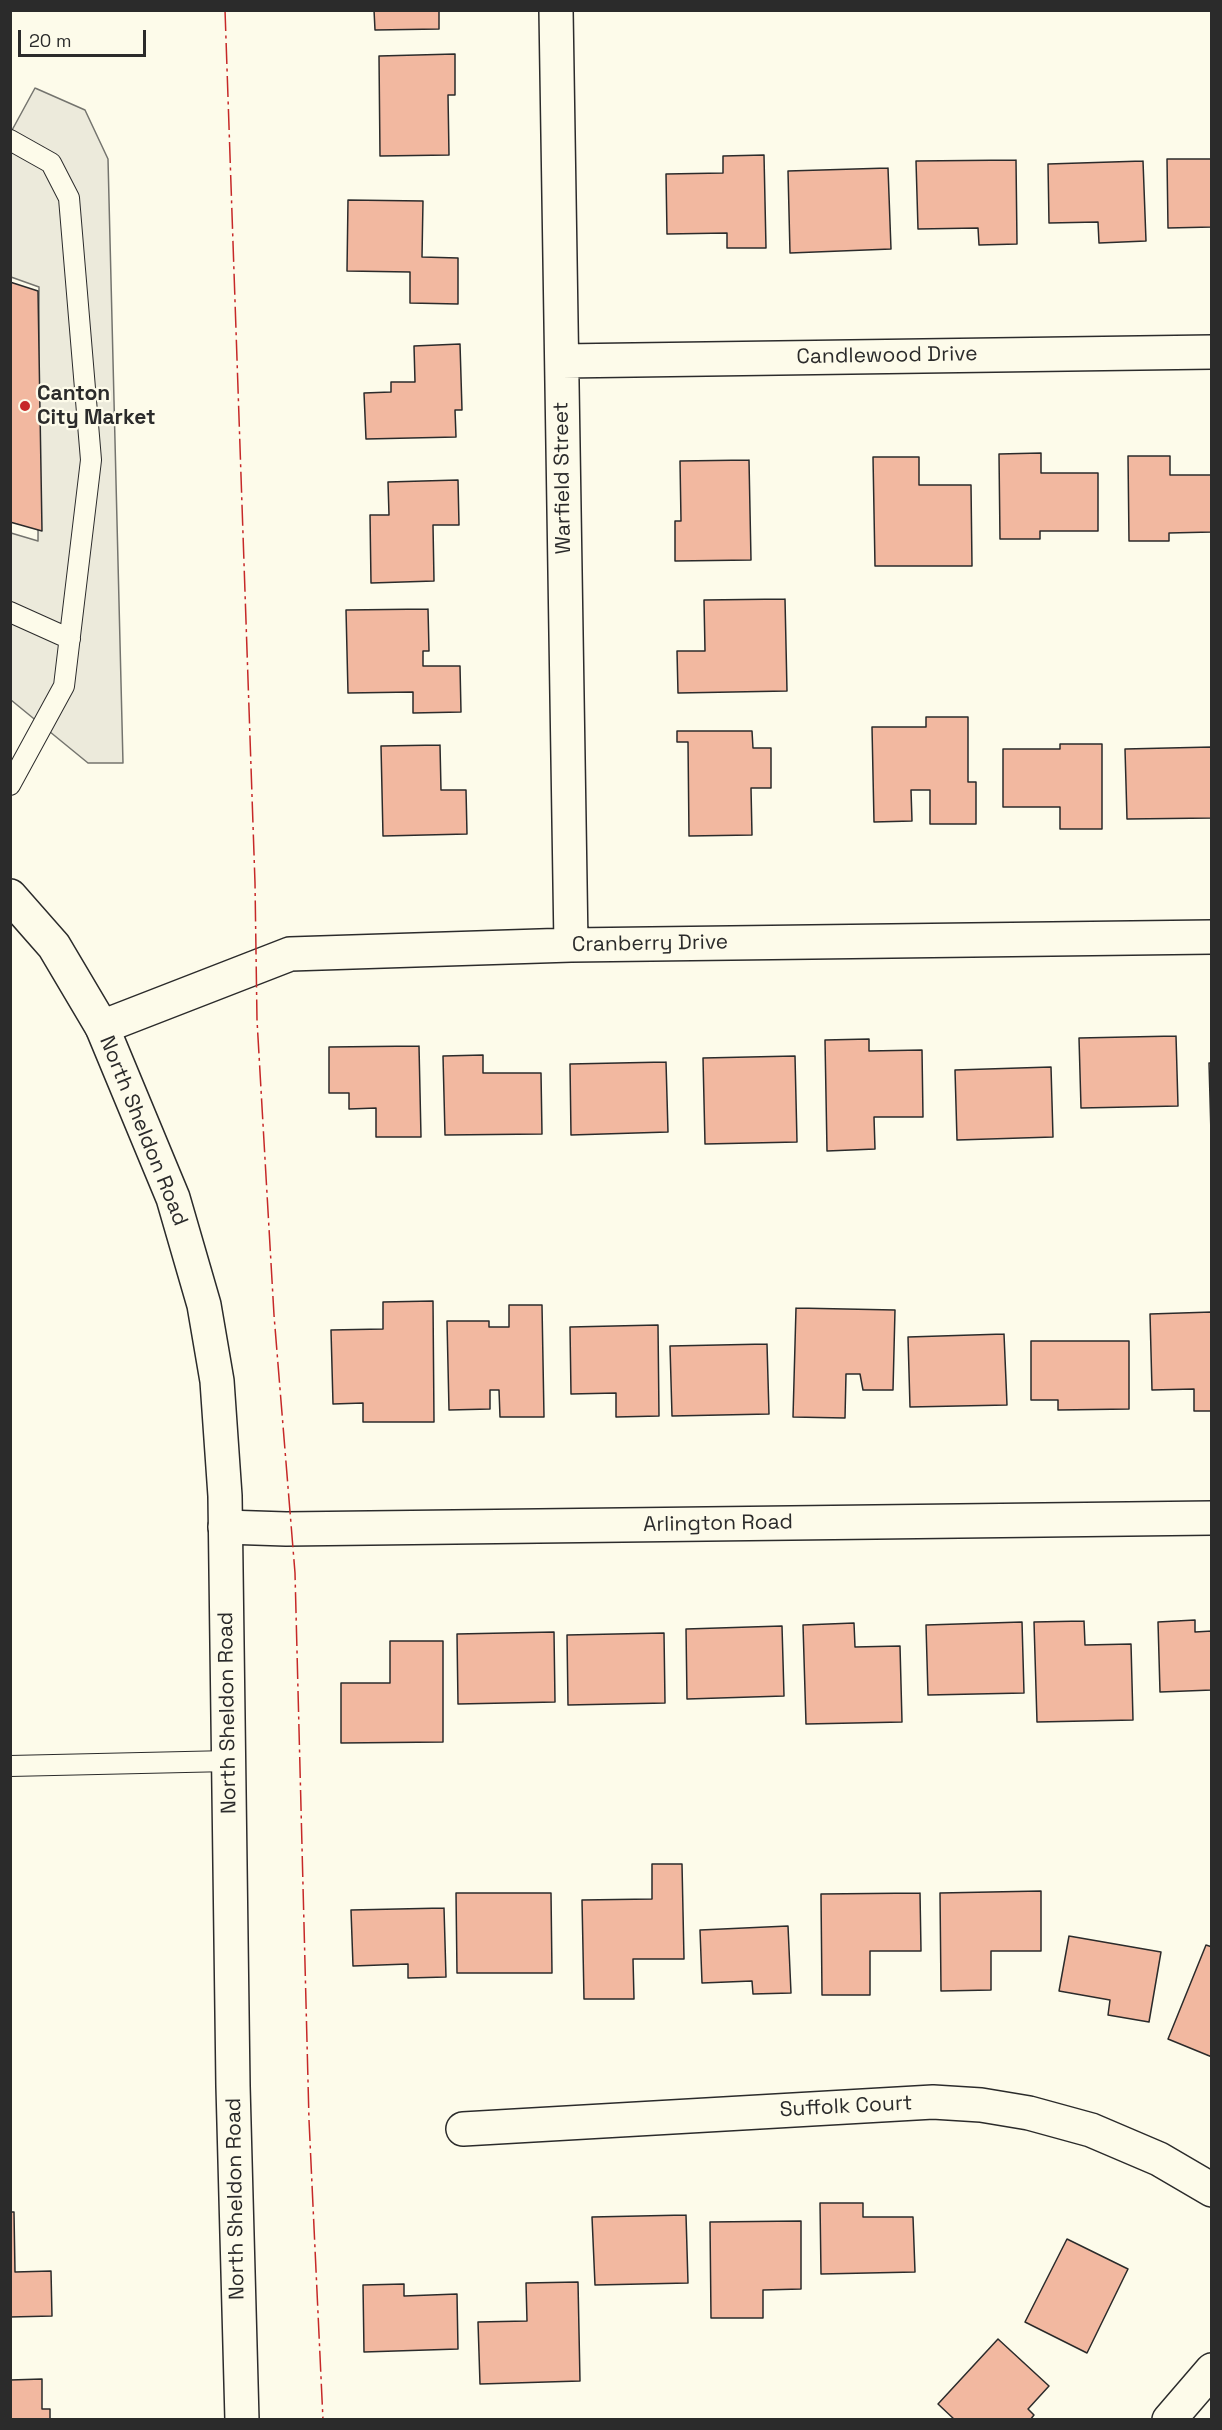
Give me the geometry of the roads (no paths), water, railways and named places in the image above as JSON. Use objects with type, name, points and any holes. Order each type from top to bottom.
[{"type":"street","name":"Warfield Street","points":[[556,10],[572,945]]},
{"type":"street","name":"Candlewood Drive","points":[[562,361],[1212,352]]},
{"type":"street","name":"North Sheldon Road","points":[[10,897],[54,946],[102,1027],[173,1198],[204,1305],[217,1380],[225,1496],[233,2086],[242,2420]]},
{"type":"street","name":"Cranberry Drive","points":[[102,1027],[290,954],[572,945],[1212,937]]},
{"type":"street","name":"Arlington Road","points":[[225,1527],[286,1529],[1212,1518]]},
{"type":"street","name":"Suffolk Court","points":[[463,2129],[933,2102],[981,2105],[1029,2112],[1091,2130],[1159,2159],[1212,2190]]},
{"type":"street","points":[[1169,2420],[1212,2370]]},
{"type":"lane","points":[[10,140],[51,163],[69,198],[91,460],[64,686],[10,784]]},
{"type":"lane","points":[[10,612],[70,639]]},
{"type":"lane","points":[[10,1766],[229,1761]]},
{"type":"place","name":"Canton City Market","points":[[25,406]]}]
